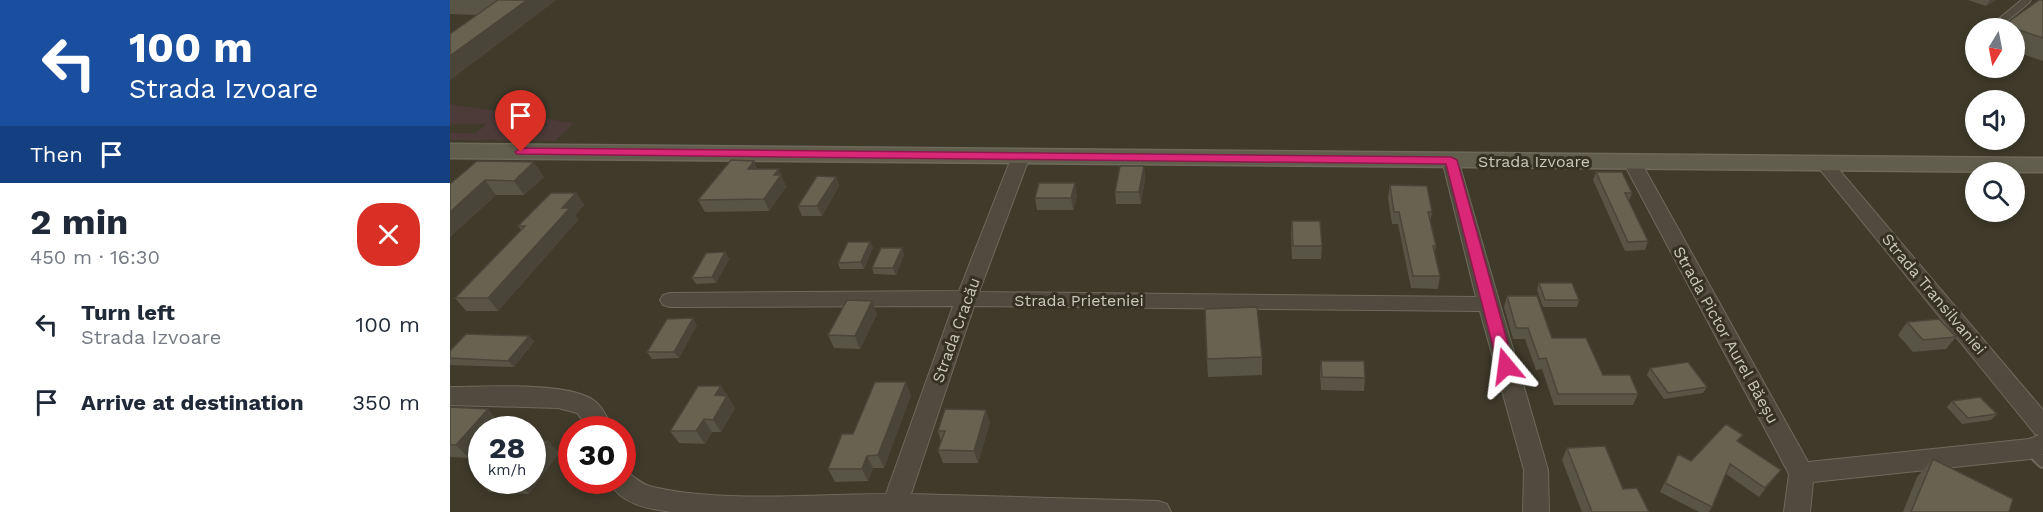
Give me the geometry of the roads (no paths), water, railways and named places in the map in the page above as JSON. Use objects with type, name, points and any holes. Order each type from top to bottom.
[{"type":"main road","name":"Strada Izvoare","points":[[450,151],[2043,165]]},
{"type":"street","name":"Strada Cracău","points":[[895,505],[966,299],[1021,156]]},
{"type":"street","points":[[1451,160],[1488,304],[1536,470],[1538,497],[1536,512]]},
{"type":"street","name":"Strada Pictor Aurel Băeșu","points":[[1632,162],[1801,473]]},
{"type":"street","name":"Strada Transilvaniei","points":[[1824,163],[2043,427]]},
{"type":"street","name":"Strada Prieteniei","points":[[670,300],[966,299],[1488,304]]},
{"type":"street","points":[[450,396],[542,398],[569,401],[586,407],[592,416]]},
{"type":"street","points":[[1797,512],[1801,473],[2039,452]]},
{"type":"street","points":[[636,492],[651,498],[711,506],[895,505],[1158,512]]},
{"type":"lane","points":[[2005,18],[2027,0]]}]
